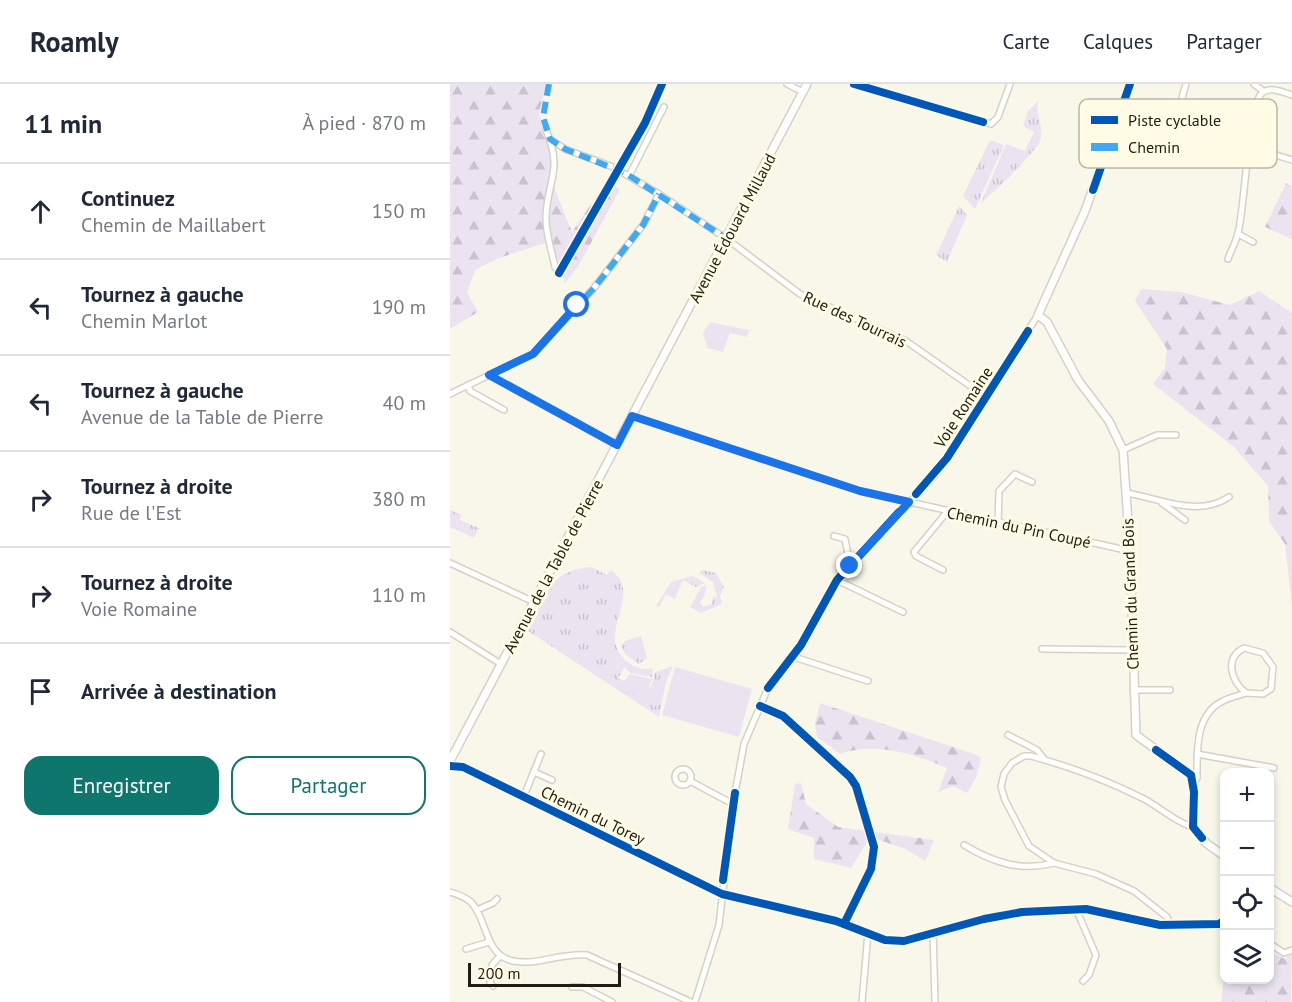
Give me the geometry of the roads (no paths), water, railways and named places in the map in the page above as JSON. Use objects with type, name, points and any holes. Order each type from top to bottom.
[{"type":"street","points":[[787,84],[803,92]]},
{"type":"street","name":"Avenue Édouard Millaud","points":[[656,371],[807,84]]},
{"type":"street","points":[[854,84],[992,124],[998,117],[1010,84]]},
{"type":"street","name":"Voie Romaine","points":[[1125,99],[1130,84]]},
{"type":"street","points":[[1182,99],[1186,84]]},
{"type":"street","points":[[1254,84],[1263,91]]},
{"type":"street","points":[[1258,99],[1263,91],[1272,89],[1292,95]]},
{"type":"street","points":[[627,175],[664,107]]},
{"type":"street","points":[[546,130],[550,140],[555,174],[547,200],[545,220],[555,267],[559,273]]},
{"type":"street","name":"Rue des Tourrais","points":[[550,140],[565,149],[613,167],[627,175],[727,239],[800,294],[906,341],[986,397]]},
{"type":"street","points":[[1277,155],[1292,160]]},
{"type":"street","name":"Voie Romaine","points":[[693,1002],[713,948],[733,804],[744,744],[773,678],[805,638],[837,580],[936,474],[986,397],[1038,315],[1085,211],[1100,168]]},
{"type":"street","points":[[1228,259],[1238,234],[1248,168]]},
{"type":"street","points":[[450,394],[533,354],[594,288],[643,225],[659,194]]},
{"type":"street","points":[[1238,234],[1253,242]]},
{"type":"street","name":"Chemin du Grand Bois","points":[[1038,315],[1047,322],[1078,380],[1109,421],[1123,450],[1130,551],[1136,735],[1182,767],[1194,782]]},
{"type":"street","name":"Avenue de la Table de Pierre","points":[[450,761],[656,371]]},
{"type":"street","points":[[489,375],[617,445]]},
{"type":"street","points":[[468,385],[470,391],[504,410]]},
{"type":"street","name":"Chemin du Pin Coupé","points":[[632,416],[860,491],[1130,551]]},
{"type":"street","points":[[1123,450],[1157,435],[1176,435]]},
{"type":"street","points":[[998,523],[999,491],[1015,474],[1032,482]]},
{"type":"street","points":[[1126,493],[1146,496],[1160,502],[1185,520]]},
{"type":"street","points":[[1160,502],[1211,507],[1228,497]]},
{"type":"street","points":[[943,570],[916,556],[914,552],[947,512]]},
{"type":"street","points":[[834,536],[845,539],[850,566]]},
{"type":"street","points":[[450,563],[534,602]]},
{"type":"street","points":[[837,580],[903,612]]},
{"type":"street","points":[[450,632],[501,664]]},
{"type":"street","points":[[1192,827],[1194,782],[1197,778],[1197,754],[1202,723],[1208,713],[1225,699],[1246,693],[1263,694],[1271,689],[1274,681],[1268,659],[1253,648],[1237,651],[1231,670],[1238,687],[1246,693]]},
{"type":"street","points":[[1042,649],[1132,650]]},
{"type":"street","points":[[791,656],[868,681]]},
{"type":"street","points":[[1133,690],[1170,690]]},
{"type":"street","points":[[760,706],[783,716],[850,777],[856,786],[874,847],[871,869],[844,924]]},
{"type":"street","points":[[1008,735],[1037,750],[1045,760]]},
{"type":"street","points":[[524,796],[542,754]]},
{"type":"street","points":[[1197,754],[1274,768]]},
{"type":"street","points":[[1170,925],[1167,917],[1134,891],[1102,876],[1054,863],[1029,846],[1005,800],[1001,787],[1007,767],[1016,759],[1031,756],[1133,793],[1183,824],[1192,827],[1206,843],[1220,853]]},
{"type":"street","name":"Chemin du Torey","points":[[450,766],[463,767],[722,894],[844,924],[885,940],[904,940],[1012,914],[1076,909],[1170,925],[1220,924]]},
{"type":"street","points":[[534,771],[552,780]]},
{"type":"street","points":[[690,781],[733,804]]},
{"type":"street","points":[[964,845],[986,858],[1008,865],[1033,868],[1054,863]]},
{"type":"street","points":[[450,891],[470,902],[477,910],[489,942],[500,956],[521,962],[573,953],[587,954],[693,1002]]},
{"type":"street","points":[[1274,891],[1292,902]]},
{"type":"street","points":[[477,910],[497,899]]},
{"type":"street","points":[[1076,909],[1096,955],[1089,975],[1083,981]]},
{"type":"street","points":[[933,932],[935,1002]]},
{"type":"street","points":[[862,1002],[868,933]]},
{"type":"street","points":[[466,949],[489,942]]},
{"type":"street","points":[[1274,946],[1284,952],[1292,950]]},
{"type":"street","points":[[494,986],[490,983],[492,965],[500,956]]},
{"type":"street","points":[[572,987],[583,987],[612,1002]]}]
